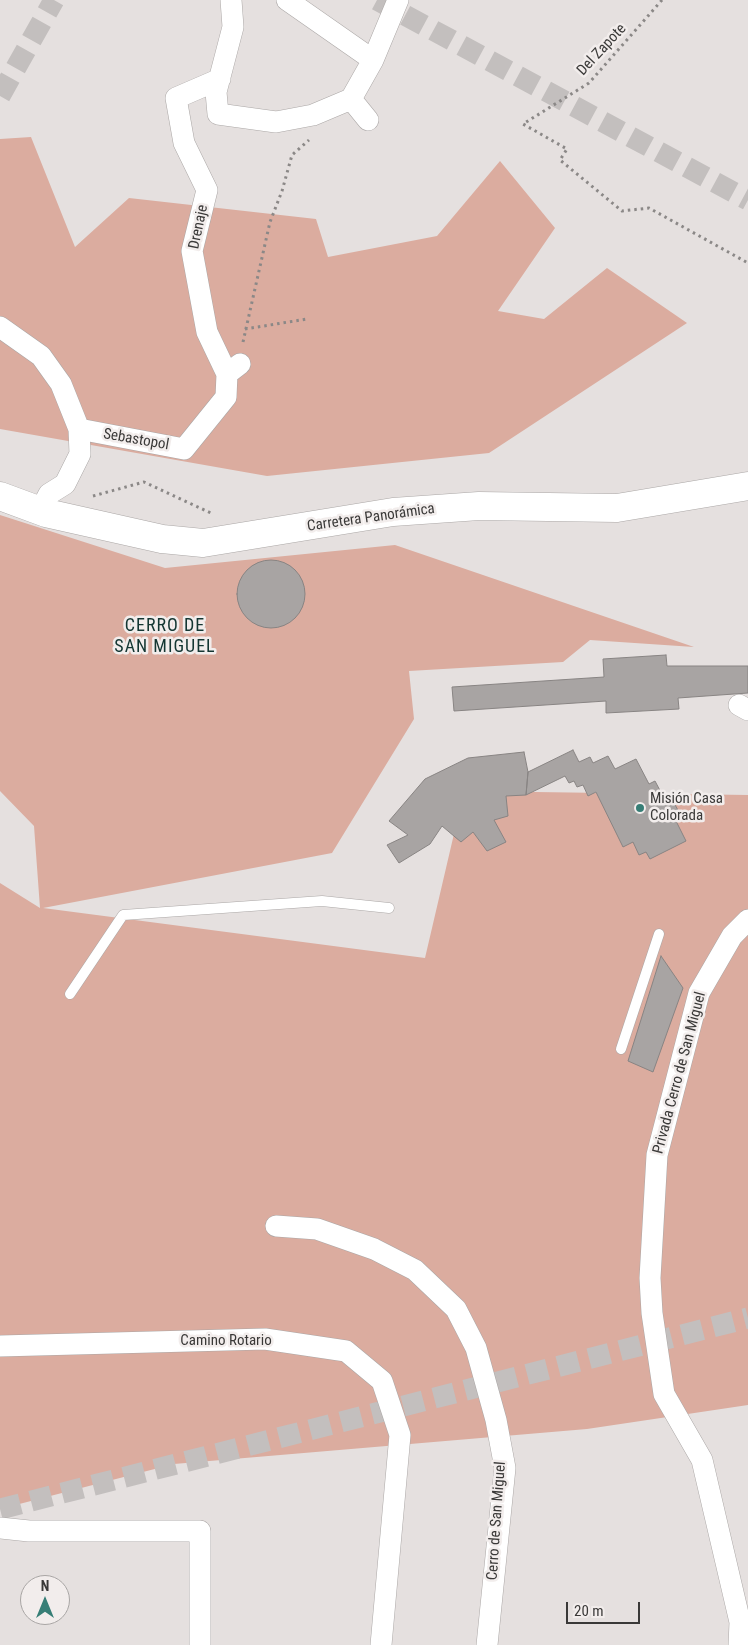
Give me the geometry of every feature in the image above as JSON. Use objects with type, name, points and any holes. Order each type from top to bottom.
[{"type":"street","points":[[231,0],[234,27],[216,92],[218,114],[276,122],[313,115],[351,99],[373,60],[398,0]]},
{"type":"street","points":[[287,0],[373,60]]},
{"type":"street","name":"Drenaje","points":[[220,79],[176,98],[184,143],[207,190],[192,251],[207,332],[233,369]]},
{"type":"street","points":[[351,99],[368,120]]},
{"type":"street","points":[[0,327],[41,356],[60,384],[78,429]]},
{"type":"street","name":"Sebastopol","points":[[40,511],[49,494],[65,484],[80,454],[78,429],[184,448],[226,397],[233,369]]},
{"type":"street","name":"Carretera Panorámica","points":[[0,496],[40,511],[162,539],[203,543],[393,512],[479,506],[617,508],[748,486]]},
{"type":"street","name":"Privada Cerro de San Miguel","points":[[739,1645],[740,1622],[702,1460],[664,1394],[652,1313],[650,1278],[657,1155],[699,993],[732,936],[748,920]]},
{"type":"street","name":"Cerro de San Miguel","points":[[276,1226],[317,1229],[374,1249],[415,1270],[456,1309],[472,1340],[496,1420],[504,1468],[486,1645]]},
{"type":"street","name":"Camino Rotario","points":[[0,1346],[265,1339],[346,1351],[382,1381],[400,1435],[381,1645]]},
{"type":"street","points":[[0,1528],[30,1531],[200,1531],[200,1645]]},
{"type":"lane","points":[[70,994],[123,915],[322,900],[389,908]]},
{"type":"lane","points":[[621,1049],[659,934]]},
{"type":"path","name":"Del Zapote","points":[[662,0],[589,83],[522,124],[567,149],[560,160],[622,210],[649,208],[748,264]]},
{"type":"path","points":[[233,369],[245,329],[270,222],[282,191],[292,155],[311,139],[313,115]]},
{"type":"path","points":[[245,329],[307,319]]},
{"type":"path","points":[[87,498],[144,482],[215,515]]},
{"type":"shaded area","points":[[31,137],[75,247],[129,198],[316,219],[328,257],[437,236],[500,161],[555,228],[498,311],[544,319],[607,268],[687,323],[489,453],[267,476],[0,429],[0,139]]},
{"type":"shaded area","points":[[0,515],[165,568],[395,545],[694,647],[590,640],[563,662],[409,671],[414,719],[332,853],[43,908],[425,958],[464,791],[748,795],[748,1405],[587,1429],[174,1464],[0,1509],[0,883],[40,908],[34,826],[0,791]]},
{"type":"building","points":[[271,560],[284,563],[295,570],[302,581],[305,594],[302,607],[295,618],[284,625],[271,628],[258,625],[247,618],[240,607],[237,594],[240,581],[247,570],[258,563]]},
{"type":"building","points":[[666,655],[667,666],[748,666],[748,693],[678,698],[679,709],[606,713],[606,701],[454,711],[452,687],[604,677],[603,659]]},
{"type":"building","name":"Misión Casa Colorada","points":[[573,750],[579,762],[590,757],[593,763],[608,756],[615,769],[636,759],[649,784],[655,781],[664,798],[670,795],[682,818],[676,821],[686,841],[650,859],[646,852],[639,855],[633,842],[623,847],[596,792],[588,796],[583,785],[577,787],[574,781],[569,783],[565,776],[526,795],[528,772]]},
{"type":"building","points":[[524,752],[528,772],[526,795],[506,796],[508,816],[494,820],[506,842],[487,851],[473,832],[461,842],[442,826],[430,844],[399,863],[387,845],[408,835],[389,821],[425,779],[468,758]]},
{"type":"building","points":[[661,956],[683,988],[653,1072],[628,1061]]},
{"type":"tunnel","points":[[0,96],[54,0]]},
{"type":"tunnel","points":[[377,0],[748,200]]},
{"type":"tunnel","points":[[0,1509],[748,1318]]},
{"type":"place","name":"Misión Casa Colorada","points":[[640,808]]},
{"type":"district","name":"CERRO DE SAN MIGUEL","points":[[165,636]]}]
